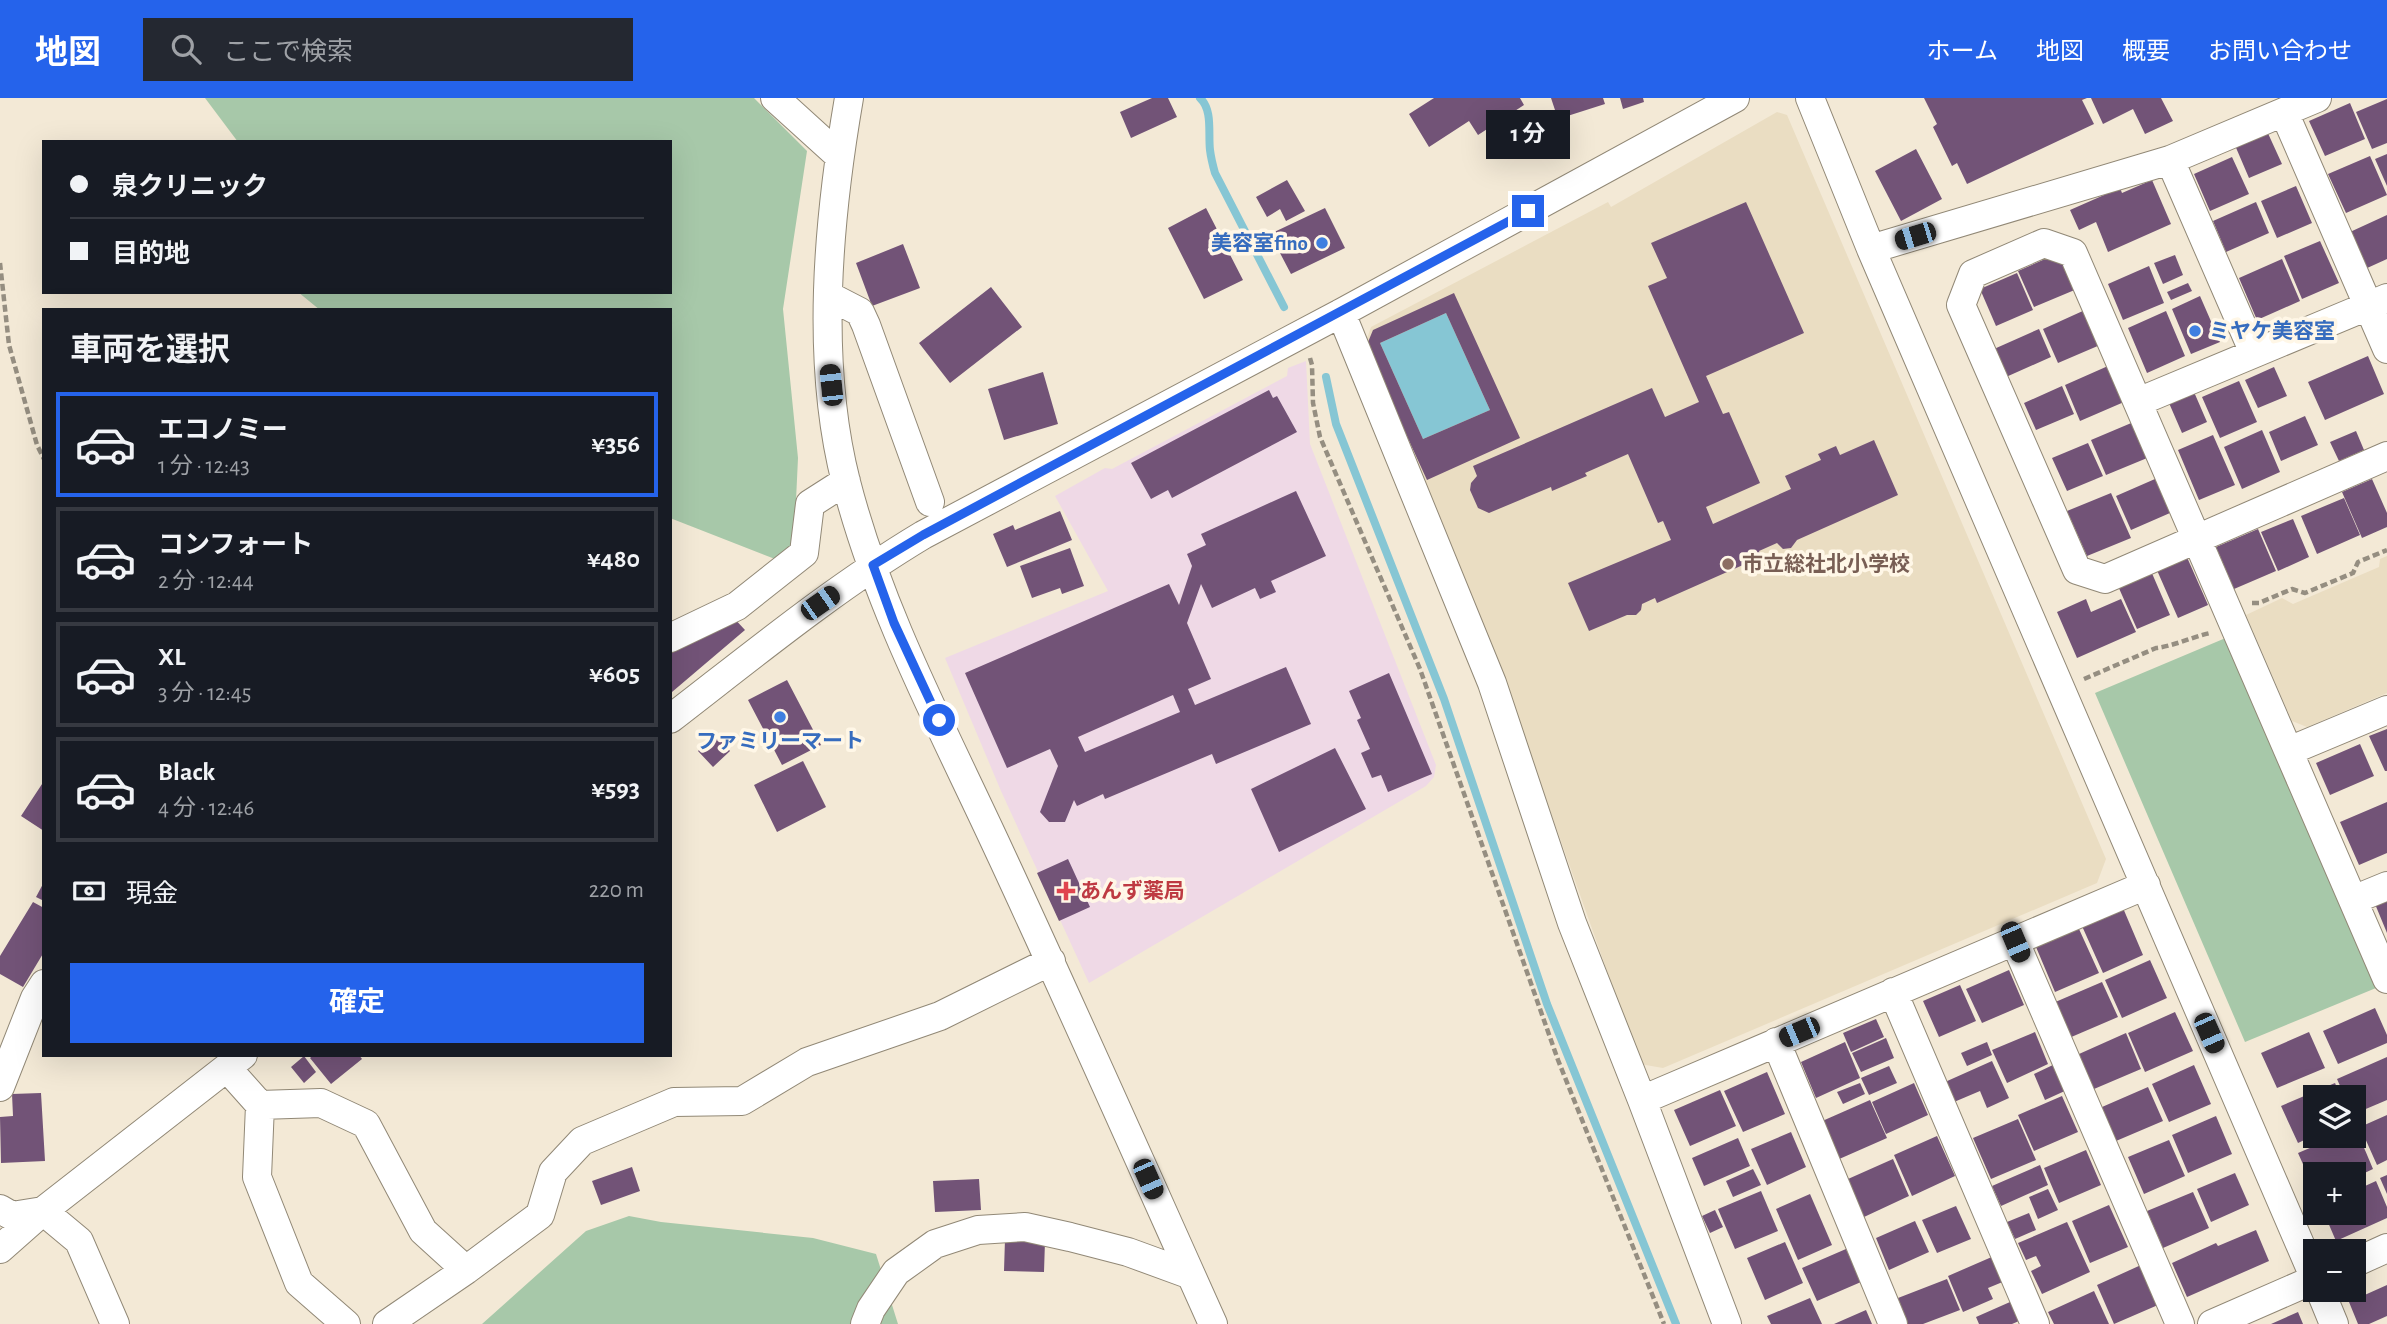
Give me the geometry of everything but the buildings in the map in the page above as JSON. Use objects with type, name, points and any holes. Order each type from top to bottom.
[{"type":"street","points":[[775,98],[839,156]]},
{"type":"street","points":[[849,98],[839,156],[829,296],[829,360],[833,410],[846,481],[894,623],[1051,961],[1213,1324]]},
{"type":"street","points":[[1815,100],[1871,249],[2303,1251]]},
{"type":"street","points":[[672,717],[805,613],[873,565],[923,535],[1341,313],[1719,102]]},
{"type":"street","points":[[1871,249],[2170,160],[2303,103],[2378,301],[2387,349]]},
{"type":"street","points":[[2170,160],[2254,353]]},
{"type":"street","points":[[2387,456],[2197,538],[2105,579],[2077,570],[1961,305],[1973,274],[2044,243],[2073,253],[2197,538],[2387,979]]},
{"type":"street","points":[[829,296],[860,312],[866,324],[930,502]]},
{"type":"street","points":[[2138,402],[2378,301]]},
{"type":"street","points":[[1341,313],[1492,683],[1572,923],[1643,1100],[1727,1324]]},
{"type":"street","points":[[672,637],[737,606],[804,553],[810,504],[846,481]]},
{"type":"street","points":[[2289,751],[2387,710]]},
{"type":"street","points":[[1643,1100],[2146,885]]},
{"type":"street","points":[[2353,900],[2387,886]]},
{"type":"street","points":[[2015,942],[2180,1324]]},
{"type":"street","points":[[387,1324],[540,1215],[553,1172],[582,1141],[674,1102],[742,1101],[807,1062],[940,1016],[1051,961]]},
{"type":"street","points":[[0,1087],[35,998],[42,987]]},
{"type":"street","points":[[1893,992],[2035,1324]]},
{"type":"street","points":[[1776,1042],[1893,1324]]},
{"type":"street","points":[[0,1249],[235,1061],[260,1105],[257,1177],[299,1283],[346,1324]]},
{"type":"street","points":[[260,1105],[321,1103],[366,1124],[423,1231],[466,1270]]},
{"type":"street","points":[[0,1209],[12,1216],[43,1212],[79,1241],[115,1324]]},
{"type":"street","points":[[865,1324],[895,1272],[935,1244],[978,1230],[1025,1227],[1128,1252],[1191,1275]]},
{"type":"street","points":[[2366,1258],[2387,1248]]},
{"type":"street","points":[[2212,1324],[2303,1284]]},
{"type":"street","points":[[2325,1302],[2334,1324]]},
{"type":"path","points":[[0,263],[9,345],[42,455]]},
{"type":"path","points":[[1298,335],[1309,353],[1312,365],[1313,403],[1320,437],[1420,669],[1558,1060],[1664,1324]]},
{"type":"path","points":[[2077,682],[2156,648],[2208,634],[2251,602],[2259,603],[2292,589],[2305,593],[2353,573],[2358,562],[2387,550]]},
{"type":"shaded area","points":[[1777,112],[1787,115],[2106,859],[2097,883],[1663,1068],[1640,1064],[1519,723],[1364,347],[1371,327],[1608,202],[1611,207]]},
{"type":"shaded area","points":[[1306,361],[1310,444],[1436,765],[1434,777],[1426,786],[1089,983],[1001,791],[945,658],[1108,591],[1055,496],[1105,468],[1112,469],[1287,376],[1288,368]]},
{"type":"shaded area","points":[[2387,556],[2387,693],[2307,727],[2292,721],[2246,615],[2282,598],[2293,604],[2379,567],[2380,559]]},
{"type":"green space","points":[[205,98],[754,98],[807,151],[783,309],[798,458],[794,543],[775,559],[672,519],[672,308],[318,308],[300,294],[672,294],[672,140],[236,140]]},
{"type":"green space","points":[[2228,637],[2376,988],[2245,1042],[2095,693]]},
{"type":"green space","points":[[629,1216],[661,1222],[813,1238],[876,1254],[898,1324],[482,1324],[586,1231]]},
{"type":"water","points":[[1446,313],[1490,410],[1423,439],[1380,343]]},
{"type":"waterway","points":[[1200,98],[1207,109],[1210,150],[1215,173],[1284,307]]},
{"type":"waterway","points":[[1326,377],[1336,424],[1444,699],[1547,1004],[1676,1324]]},
{"type":"place","name":"美容室fino","points":[[1322,243]]},
{"type":"place","name":"ミヤケ美容室","points":[[2195,331]]},
{"type":"place","name":"市立総社北小学校","points":[[1728,564]]},
{"type":"place","name":"ファミリーマート","points":[[780,717]]},
{"type":"place","name":"あんず薬局","points":[[1066,891]]},
{"type":"route","points":[[939,720],[894,623],[873,565],[923,535],[1528,211]]}]
